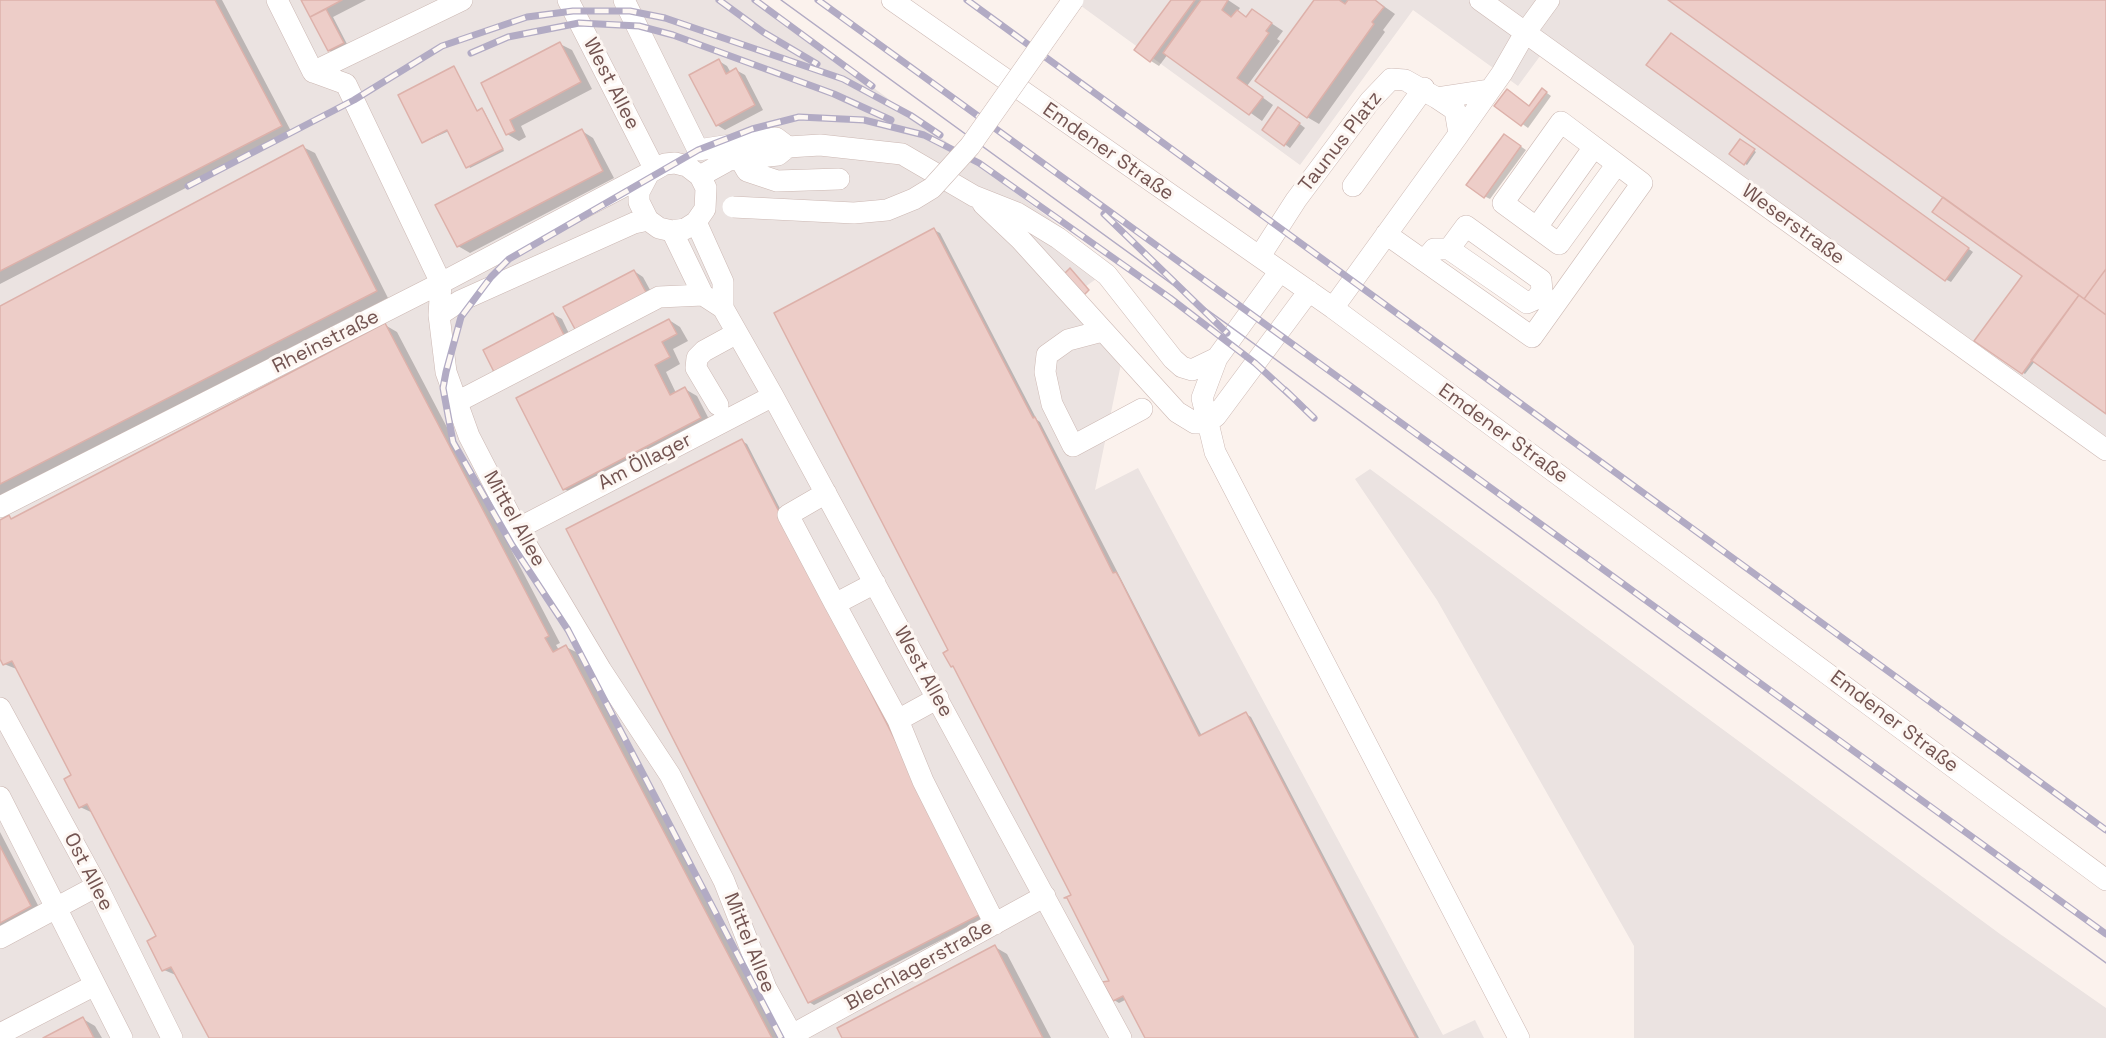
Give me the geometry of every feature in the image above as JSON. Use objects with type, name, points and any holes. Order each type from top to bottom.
[{"type":"street","points":[[278,0],[313,72],[462,0]]},
{"type":"street","name":"West Allee","points":[[568,0],[652,170]]},
{"type":"street","points":[[624,0],[695,164],[706,188],[706,202],[696,222],[685,229],[672,231],[659,228],[648,220],[639,202],[639,192],[652,170],[675,163],[695,164],[778,155],[788,147],[820,145],[902,154],[974,196],[1017,213],[1058,238],[1107,275],[1155,340],[1182,367],[1192,370],[1217,358]]},
{"type":"street","name":"Emdener Straße","points":[[892,0],[1333,308],[2106,880]]},
{"type":"street","points":[[706,202],[733,207],[854,213],[887,210],[914,199],[932,188],[970,146],[1072,0]]},
{"type":"street","name":"Weserstraße","points":[[1480,0],[2106,450]]},
{"type":"street","points":[[1333,308],[1490,90],[1525,33],[1549,0]]},
{"type":"street","name":"Mittel Allee","points":[[313,72],[346,84],[441,283],[439,315],[446,372],[469,436],[517,529],[601,670],[670,775],[724,881],[766,988],[792,1035]]},
{"type":"street","name":"Taunus Platz","points":[[1260,256],[1296,200],[1370,101],[1391,79],[1405,80],[1431,93],[1455,110],[1458,134]]},
{"type":"street","points":[[1353,186],[1431,93],[1490,90]]},
{"type":"street","points":[[1386,234],[1532,338],[1642,183],[1617,164],[1561,123],[1503,203],[1560,244],[1617,164]]},
{"type":"street","points":[[695,164],[776,138],[788,147]]},
{"type":"street","points":[[1537,227],[1594,147]]},
{"type":"street","points":[[740,159],[747,171],[777,181],[839,179]]},
{"type":"street","name":"Rheinstraße","points":[[0,507],[441,283],[652,170]]},
{"type":"street","points":[[974,196],[1021,240],[1177,412],[1190,422],[1208,423],[1216,416],[1309,291]]},
{"type":"street","points":[[439,315],[460,301],[634,223],[648,220]]},
{"type":"street","name":"West Allee","points":[[696,222],[723,282],[723,308],[938,698],[1121,1038]]},
{"type":"street","points":[[457,402],[659,297],[703,296],[672,231]]},
{"type":"street","points":[[1424,261],[1434,249],[1449,249]]},
{"type":"street","points":[[1280,271],[1217,358],[1202,399],[1211,443],[1520,1038]]},
{"type":"street","name":"West Allee","points":[[703,296],[723,308]]},
{"type":"street","points":[[1102,331],[1068,340],[1047,355],[1045,372],[1052,405],[1073,446],[1142,409]]},
{"type":"street","points":[[718,405],[696,368],[697,358],[704,351],[737,333]]},
{"type":"street","name":"Am Öllager","points":[[517,529],[773,396]]},
{"type":"street","points":[[826,493],[788,515],[898,720],[923,781],[995,924]]},
{"type":"street","points":[[835,604],[875,583]]},
{"type":"street","points":[[898,720],[938,698]]},
{"type":"street","name":"Ost Allee","points":[[0,709],[97,886],[172,1038]]},
{"type":"street","points":[[0,797],[122,1038]]},
{"type":"street","points":[[0,938],[97,886]]},
{"type":"street","name":"Blechlagerstraße","points":[[792,1035],[1045,896]]},
{"type":"street","points":[[0,1034],[94,985]]},
{"type":"shaded area","points":[[0,0],[755,0],[1114,266],[1078,292],[1121,364],[1095,490],[1138,468],[1443,1035],[1475,1020],[1484,1038],[0,1038]]},
{"type":"shaded area","points":[[1073,0],[2106,0],[2106,460],[1543,52],[1518,86],[1413,10],[1300,165]]},
{"type":"shaded area","points":[[1370,469],[2000,934],[2106,1008],[2106,1038],[1634,1038],[1634,946],[1437,600],[1355,479]]},
{"type":"building","points":[[0,0],[215,0],[282,126],[0,271]]},
{"type":"building","points":[[301,0],[342,0],[310,17]]},
{"type":"building","points":[[1171,0],[1195,0],[1150,62],[1134,50]]},
{"type":"building","points":[[1201,0],[1228,0],[1222,10],[1231,17],[1237,10],[1246,17],[1252,9],[1272,23],[1266,31],[1269,33],[1237,78],[1263,97],[1249,115],[1163,53]]},
{"type":"building","points":[[1314,0],[1339,0],[1345,4],[1348,0],[1375,0],[1384,7],[1307,118],[1255,81]]},
{"type":"building","points":[[1668,0],[2106,0],[2106,269],[2084,299]]},
{"type":"building","points":[[326,9],[344,43],[328,51],[310,17]]},
{"type":"building","points":[[1671,33],[1969,248],[1945,281],[1646,65]]},
{"type":"building","points":[[560,42],[581,82],[510,120],[515,131],[506,135],[481,83]]},
{"type":"building","points":[[719,59],[726,74],[736,68],[755,105],[716,126],[689,75]]},
{"type":"building","points":[[454,66],[477,111],[482,108],[503,149],[466,168],[447,130],[422,143],[398,95]]},
{"type":"building","points":[[1542,88],[1547,92],[1521,126],[1494,106],[1507,89],[1529,106]]},
{"type":"building","points":[[1278,107],[1300,123],[1284,146],[1262,130]]},
{"type":"building","points":[[582,129],[603,171],[457,247],[435,205]]},
{"type":"building","points":[[1504,134],[1521,146],[1484,198],[1466,185]]},
{"type":"building","points":[[1740,139],[1755,149],[1744,165],[1729,154]]},
{"type":"building","points":[[303,145],[377,291],[0,484],[0,306]]},
{"type":"building","points":[[1943,197],[2079,295],[2022,374],[1974,341],[2022,276],[1932,212]]},
{"type":"building","points":[[934,228],[1033,418],[1035,417],[1113,573],[1116,572],[1120,579],[1199,736],[1246,712],[1416,1038],[1145,1038],[1123,996],[1113,1001],[1102,982],[1109,981],[1067,898],[1064,898],[1071,895],[953,666],[951,667],[943,653],[948,650],[774,313]]},
{"type":"building","points":[[1070,268],[1089,290],[1083,296],[1064,274]]},
{"type":"building","points":[[2106,269],[2106,315],[2084,299]]},
{"type":"building","points":[[634,270],[647,294],[576,331],[563,307]]},
{"type":"building","points":[[2079,295],[2106,315],[2106,414],[2031,360]]},
{"type":"building","points":[[553,313],[565,337],[495,374],[483,350]]},
{"type":"building","points":[[669,319],[677,334],[662,342],[670,357],[655,365],[670,395],[685,387],[701,418],[563,490],[516,398]]},
{"type":"building","points":[[385,323],[549,636],[545,638],[553,652],[566,645],[772,1038],[209,1038],[171,967],[162,971],[147,941],[156,936],[87,804],[79,808],[64,779],[71,775],[12,661],[3,665],[0,659],[0,520],[9,515],[11,519]]},
{"type":"building","points":[[742,439],[983,913],[808,1003],[566,529]]},
{"type":"building","points":[[0,846],[31,906],[0,923]]},
{"type":"building","points":[[995,945],[1043,1038],[842,1038],[837,1028]]},
{"type":"building","points":[[83,1017],[94,1038],[43,1038]]},
{"type":"tram line","points":[[781,0],[2106,963]]},
{"type":"railway","points":[[719,0],[763,32],[817,64]]},
{"type":"railway","points":[[755,0],[872,86]]},
{"type":"railway","points":[[818,0],[2106,934]]},
{"type":"railway","points":[[967,0],[2106,830]]},
{"type":"railway","points":[[188,186],[354,100],[442,46],[527,17],[573,11],[630,11],[665,18],[843,79],[910,115],[940,135]]},
{"type":"railway","points":[[471,53],[508,37],[579,23],[639,26],[673,35],[834,94],[891,120]]},
{"type":"railway","points":[[781,1038],[568,630],[512,545],[453,442],[443,388],[446,372],[461,317],[491,277],[509,259],[698,150],[752,129],[799,117],[864,120],[924,135],[979,163],[1170,298],[1255,363],[1291,396]]},
{"type":"railway","points":[[1104,214],[1227,333]]},
{"type":"railway","points":[[1285,390],[1314,418]]}]
